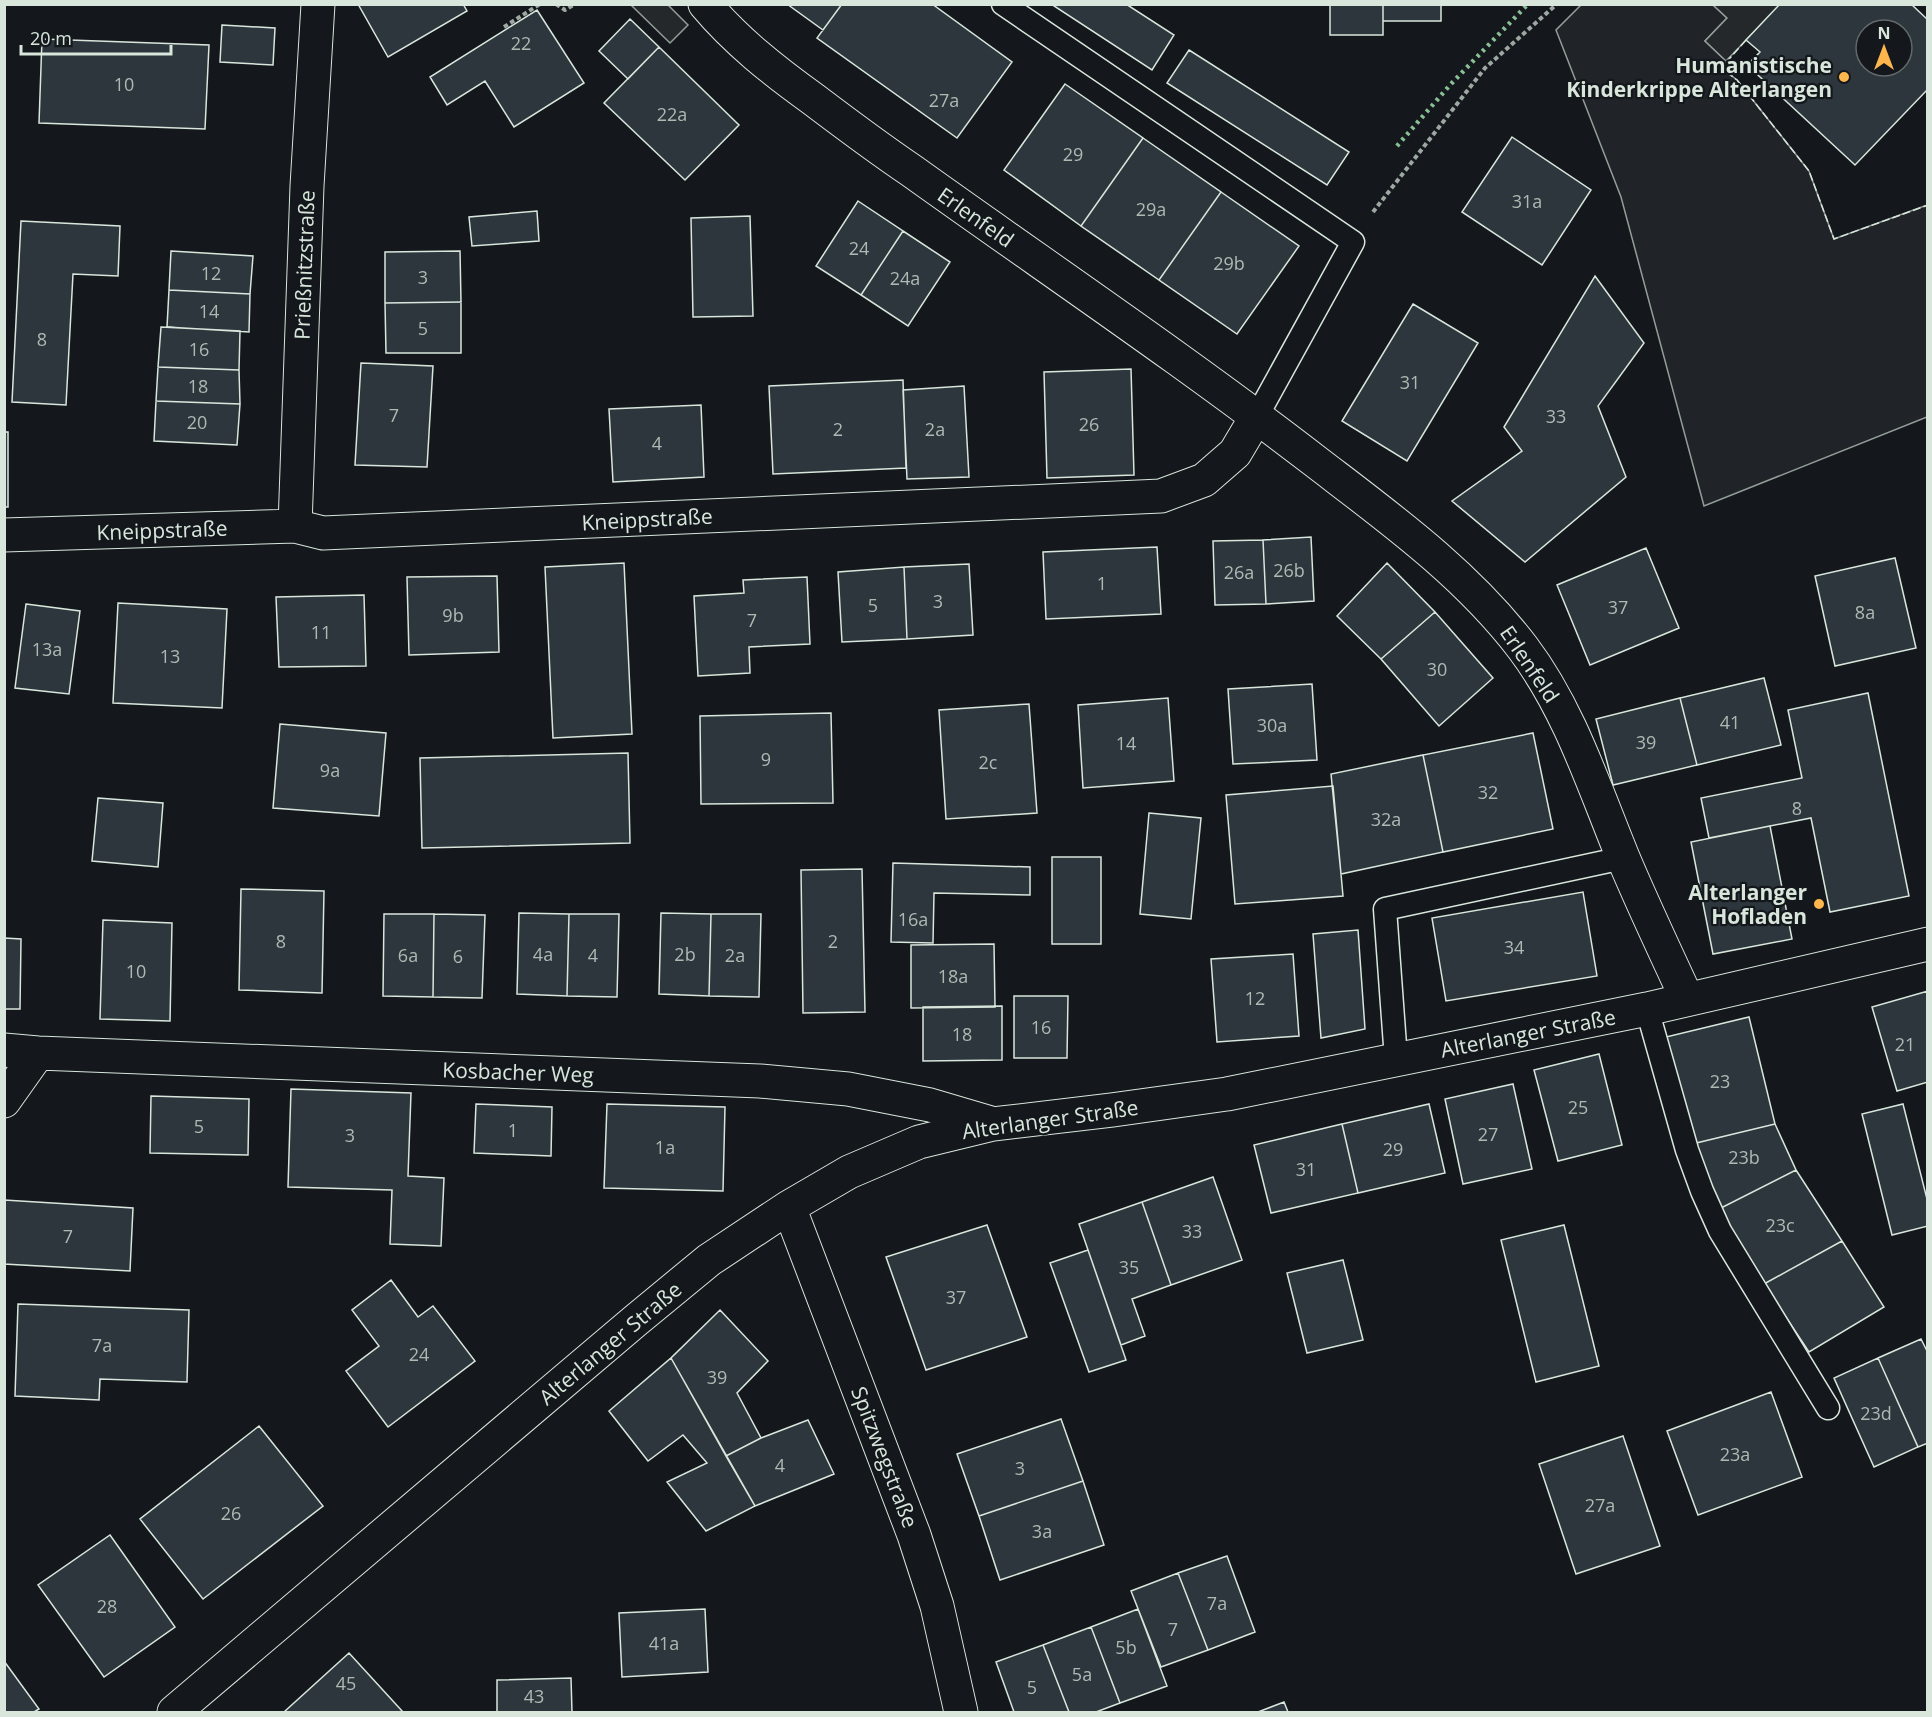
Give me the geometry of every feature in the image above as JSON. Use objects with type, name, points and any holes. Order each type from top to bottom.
[{"type":"street","name":"Prießnitzstraße","points":[[296,526],[307,186],[318,4]]},
{"type":"street","name":"Erlenfeld","points":[[705,4],[717,19],[766,64],[868,140],[1257,417],[1384,514],[1445,565],[1489,607],[1524,649],[1572,732],[1623,858],[1687,999]]},
{"type":"street","name":"Kneippstraße","points":[[4,535],[296,526],[322,533],[1161,496],[1204,480],[1235,453],[1257,417]]},
{"type":"street","name":"Alterlanger Straße","points":[[174,1713],[709,1260],[789,1207],[849,1172],[919,1142],[993,1124],[1227,1094],[1647,1009],[1928,944]]},
{"type":"street","name":"Kosbacher Weg","points":[[4,1050],[760,1081],[848,1089],[930,1105],[993,1124]]},
{"type":"street","points":[[4,1101],[38,1053]]},
{"type":"street","name":"Spitzwegstraße","points":[[789,1207],[914,1535],[937,1606],[960,1713]]},
{"type":"lane","points":[[1003,4],[1353,242],[1257,417]]},
{"type":"lane","points":[[1396,1059],[1385,909],[1623,858]]},
{"type":"lane","points":[[1647,1009],[1687,1149],[1720,1231],[1828,1408]]},
{"type":"path","points":[[504,27],[540,4]]},
{"type":"path","points":[[556,4],[565,10],[575,4]]},
{"type":"path","points":[[1353,242],[1365,223],[1485,68],[1557,4]]},
{"type":"shaded area","points":[[631,5],[668,5],[688,25],[670,43]]},
{"type":"shaded area","points":[[1581,5],[1713,5],[1727,18],[1705,41],[1726,61],[1722,68],[1737,80],[1809,171],[1834,239],[1927,205],[1927,417],[1704,506],[1621,197],[1556,30]]},
{"type":"shaded area","points":[[1713,5],[1780,5],[1726,61],[1705,41],[1727,18]]},
{"type":"building","points":[[358,4],[463,4],[467,11],[388,57]]},
{"type":"building","points":[[787,4],[842,4],[823,30]]},
{"type":"building","points":[[842,4],[932,4],[1012,62],[957,138],[817,38]]},
{"type":"building","points":[[1051,4],[1126,4],[1174,35],[1152,70]]},
{"type":"building","points":[[1330,4],[1383,4],[1383,35],[1330,35]]},
{"type":"building","points":[[1383,4],[1441,4],[1441,21],[1383,21]]},
{"type":"building","name":"Humanistische Kinderkrippe Alterlangen","points":[[1780,4],[1911,4],[1928,20],[1928,89],[1855,165],[1747,65],[1760,52],[1746,40]]},
{"type":"building","points":[[537,10],[584,83],[514,127],[485,81],[447,105],[430,77]]},
{"type":"building","points":[[630,19],[659,47],[628,79],[599,51]]},
{"type":"building","points":[[222,25],[275,28],[273,65],[220,62]]},
{"type":"building","points":[[42,39],[209,45],[205,129],[39,123]]},
{"type":"building","points":[[659,47],[739,125],[685,180],[604,103]]},
{"type":"building","points":[[1189,50],[1349,152],[1327,185],[1167,83]]},
{"type":"building","points":[[1065,84],[1143,138],[1081,226],[1004,170]]},
{"type":"building","points":[[1512,137],[1591,190],[1542,265],[1462,212]]},
{"type":"building","points":[[1143,138],[1221,192],[1159,280],[1081,226]]},
{"type":"building","points":[[1221,192],[1299,246],[1237,334],[1159,280]]},
{"type":"building","points":[[858,201],[903,231],[861,295],[816,266]]},
{"type":"building","points":[[537,211],[539,241],[472,246],[469,217]]},
{"type":"building","points":[[750,216],[753,316],[693,317],[691,218]]},
{"type":"building","points":[[21,221],[120,226],[118,276],[73,274],[66,405],[12,402]]},
{"type":"building","points":[[903,231],[950,262],[908,326],[861,295]]},
{"type":"building","points":[[171,251],[253,256],[250,294],[169,290]]},
{"type":"building","points":[[460,251],[461,302],[385,303],[385,252]]},
{"type":"building","points":[[1595,276],[1644,343],[1598,406],[1626,477],[1525,562],[1452,501],[1522,451],[1504,427]]},
{"type":"building","points":[[169,290],[250,294],[249,332],[167,327]]},
{"type":"building","points":[[461,302],[461,353],[386,353],[385,303]]},
{"type":"building","points":[[1413,304],[1478,343],[1407,461],[1342,421]]},
{"type":"building","points":[[161,327],[240,331],[239,370],[158,367]]},
{"type":"building","points":[[361,363],[433,366],[427,467],[355,465]]},
{"type":"building","points":[[158,367],[239,370],[240,404],[156,401]]},
{"type":"building","points":[[1131,369],[1134,475],[1047,478],[1044,372]]},
{"type":"building","points":[[903,380],[906,468],[773,474],[769,386]]},
{"type":"building","points":[[964,386],[969,477],[907,479],[903,390]]},
{"type":"building","points":[[156,401],[240,404],[237,445],[154,441]]},
{"type":"building","points":[[701,405],[704,477],[613,482],[609,409]]},
{"type":"building","points":[[4,432],[8,432],[8,507],[4,507]]},
{"type":"building","points":[[1311,537],[1314,601],[1266,604],[1263,540]]},
{"type":"building","points":[[1263,540],[1266,604],[1215,605],[1213,541]]},
{"type":"building","points":[[1157,547],[1161,614],[1046,619],[1043,552]]},
{"type":"building","points":[[1646,548],[1679,628],[1590,665],[1557,585]]},
{"type":"building","points":[[1895,558],[1916,648],[1835,666],[1815,576]]},
{"type":"building","points":[[624,563],[632,734],[553,738],[545,567]]},
{"type":"building","points":[[1387,563],[1435,612],[1381,659],[1337,616]]},
{"type":"building","points":[[969,564],[973,635],[907,639],[904,567]]},
{"type":"building","points":[[904,567],[907,639],[842,642],[838,572]]},
{"type":"building","points":[[497,576],[499,652],[409,655],[407,577]]},
{"type":"building","points":[[807,577],[810,644],[749,647],[750,673],[698,676],[694,596],[744,593],[743,580]]},
{"type":"building","points":[[364,595],[366,666],[279,667],[276,597]]},
{"type":"building","points":[[118,603],[227,609],[222,708],[113,703]]},
{"type":"building","points":[[26,604],[80,611],[69,694],[15,688]]},
{"type":"building","points":[[1435,612],[1493,678],[1439,726],[1381,659]]},
{"type":"building","points":[[1764,678],[1781,745],[1697,765],[1680,698]]},
{"type":"building","points":[[1312,684],[1317,760],[1233,764],[1228,689]]},
{"type":"building","points":[[1868,693],[1909,896],[1830,912],[1811,818],[1709,838],[1701,798],[1802,778],[1788,710]]},
{"type":"building","points":[[1168,698],[1174,781],[1083,788],[1078,705]]},
{"type":"building","points":[[1680,698],[1697,765],[1613,785],[1596,719]]},
{"type":"building","points":[[1029,704],[1037,813],[946,819],[939,710]]},
{"type":"building","points":[[831,713],[833,803],[701,804],[700,716]]},
{"type":"building","points":[[280,724],[386,733],[379,816],[273,808]]},
{"type":"building","points":[[1533,733],[1553,829],[1443,852],[1423,755]]},
{"type":"building","points":[[628,753],[630,843],[422,848],[420,758]]},
{"type":"building","points":[[1423,755],[1443,852],[1341,874],[1331,774]]},
{"type":"building","points":[[1333,786],[1343,896],[1235,904],[1226,795]]},
{"type":"building","points":[[98,798],[163,803],[158,867],[92,861]]},
{"type":"building","points":[[1149,813],[1201,818],[1191,919],[1140,914]]},
{"type":"building","points":[[1770,826],[1792,939],[1713,954],[1691,842]]},
{"type":"building","points":[[1052,857],[1101,857],[1101,944],[1052,944]]},
{"type":"building","points":[[893,863],[1030,867],[1030,895],[934,893],[933,943],[891,942]]},
{"type":"building","points":[[862,869],[865,1012],[803,1013],[801,870]]},
{"type":"building","points":[[241,889],[324,891],[322,993],[239,990]]},
{"type":"building","points":[[1583,892],[1597,976],[1446,1001],[1432,918]]},
{"type":"building","points":[[519,913],[569,914],[567,996],[517,994]]},
{"type":"building","points":[[661,913],[711,914],[709,996],[659,994]]},
{"type":"building","points":[[384,914],[434,914],[433,997],[383,996]]},
{"type":"building","points":[[434,914],[485,915],[482,998],[433,997]]},
{"type":"building","points":[[569,914],[619,914],[617,997],[567,996]]},
{"type":"building","points":[[711,914],[761,914],[759,997],[709,996]]},
{"type":"building","points":[[103,920],[172,923],[170,1021],[100,1019]]},
{"type":"building","points":[[1358,930],[1365,1029],[1321,1038],[1313,934]]},
{"type":"building","points":[[4,938],[21,939],[20,1009],[4,1009]]},
{"type":"building","points":[[994,944],[995,1007],[911,1008],[911,945]]},
{"type":"building","points":[[1293,954],[1299,1036],[1217,1042],[1211,959]]},
{"type":"building","points":[[1928,991],[1928,1082],[1897,1091],[1872,1007]]},
{"type":"building","points":[[1014,996],[1068,996],[1067,1058],[1014,1058]]},
{"type":"building","points":[[1002,1006],[1002,1060],[923,1061],[923,1007]]},
{"type":"building","points":[[1749,1017],[1775,1124],[1692,1144],[1666,1037]]},
{"type":"building","points":[[1599,1054],[1622,1145],[1558,1161],[1534,1070]]},
{"type":"building","points":[[1513,1084],[1532,1169],[1463,1184],[1445,1099]]},
{"type":"building","points":[[291,1089],[411,1093],[408,1176],[444,1178],[441,1246],[390,1244],[392,1190],[288,1187]]},
{"type":"building","points":[[151,1096],[249,1099],[248,1155],[150,1153]]},
{"type":"building","points":[[476,1104],[552,1107],[551,1156],[474,1153]]},
{"type":"building","points":[[607,1104],[725,1107],[723,1191],[604,1188]]},
{"type":"building","points":[[1429,1104],[1445,1173],[1358,1193],[1342,1124]]},
{"type":"building","points":[[1903,1104],[1928,1203],[1928,1226],[1892,1235],[1862,1114]]},
{"type":"building","points":[[1342,1124],[1358,1193],[1271,1213],[1254,1145]]},
{"type":"building","points":[[1775,1124],[1796,1170],[1719,1209],[1692,1144]]},
{"type":"building","points":[[1796,1170],[1842,1241],[1764,1284],[1719,1209]]},
{"type":"building","points":[[1213,1177],[1242,1260],[1171,1285],[1142,1202]]},
{"type":"building","points":[[4,1200],[133,1208],[130,1271],[4,1264]]},
{"type":"building","points":[[1142,1202],[1171,1285],[1132,1299],[1145,1336],[1121,1345],[1079,1224]]},
{"type":"building","points":[[987,1225],[1027,1337],[926,1370],[886,1257]]},
{"type":"building","points":[[1564,1225],[1599,1366],[1536,1382],[1501,1240]]},
{"type":"building","points":[[1842,1241],[1884,1307],[1809,1352],[1764,1284]]},
{"type":"building","points":[[1088,1250],[1126,1360],[1089,1372],[1050,1263]]},
{"type":"building","points":[[1343,1260],[1363,1340],[1307,1353],[1287,1273]]},
{"type":"building","points":[[391,1280],[418,1317],[433,1306],[475,1361],[388,1427],[346,1371],[379,1346],[352,1310]]},
{"type":"building","points":[[18,1304],[189,1310],[187,1382],[100,1379],[99,1400],[15,1396]]},
{"type":"building","points":[[720,1310],[768,1361],[737,1393],[761,1438],[726,1456],[671,1358]]},
{"type":"building","points":[[1921,1339],[1928,1353],[1928,1443],[1918,1447],[1878,1358]]},
{"type":"building","points":[[671,1358],[755,1506],[706,1531],[667,1482],[707,1463],[683,1435],[648,1461],[609,1411]]},
{"type":"building","points":[[1878,1358],[1918,1447],[1874,1467],[1834,1378]]},
{"type":"building","points":[[1771,1392],[1802,1477],[1698,1515],[1667,1431]]},
{"type":"building","points":[[1061,1419],[1083,1481],[979,1516],[957,1454]]},
{"type":"building","points":[[808,1420],[834,1474],[755,1506],[726,1456],[761,1438]]},
{"type":"building","points":[[259,1426],[323,1506],[203,1599],[140,1519]]},
{"type":"building","points":[[1623,1436],[1660,1546],[1576,1574],[1539,1464]]},
{"type":"building","points":[[1083,1481],[1104,1545],[1000,1580],[979,1516]]},
{"type":"building","points":[[110,1535],[175,1627],[104,1677],[38,1585]]},
{"type":"building","points":[[1227,1556],[1255,1632],[1208,1650],[1178,1573]]},
{"type":"building","points":[[1178,1573],[1208,1650],[1161,1667],[1131,1591]]},
{"type":"building","points":[[705,1609],[708,1672],[622,1677],[619,1613]]},
{"type":"building","points":[[1138,1609],[1167,1686],[1120,1703],[1091,1627]]},
{"type":"building","points":[[1091,1627],[1120,1703],[1096,1712],[1069,1712],[1043,1645]]},
{"type":"building","points":[[1043,1645],[1069,1712],[1014,1712],[996,1662]]},
{"type":"building","points":[[349,1653],[403,1712],[284,1712]]},
{"type":"building","points":[[4,1661],[39,1709],[34,1712],[4,1712]]},
{"type":"building","points":[[571,1678],[572,1712],[497,1712],[497,1680]]},
{"type":"building","points":[[1284,1702],[1288,1712],[1258,1712]]},
{"type":"hedge","points":[[1397,146],[1450,85],[1528,4]]},
{"type":"fence","points":[[1746,40],[1721,68],[1737,80],[1809,171],[1834,239],[1928,205]]},
{"type":"place","name":"Humanistische Kinderkrippe Alterlangen","points":[[1844,77]]},
{"type":"place","name":"Alterlanger Hofladen","points":[[1819,904]]}]
